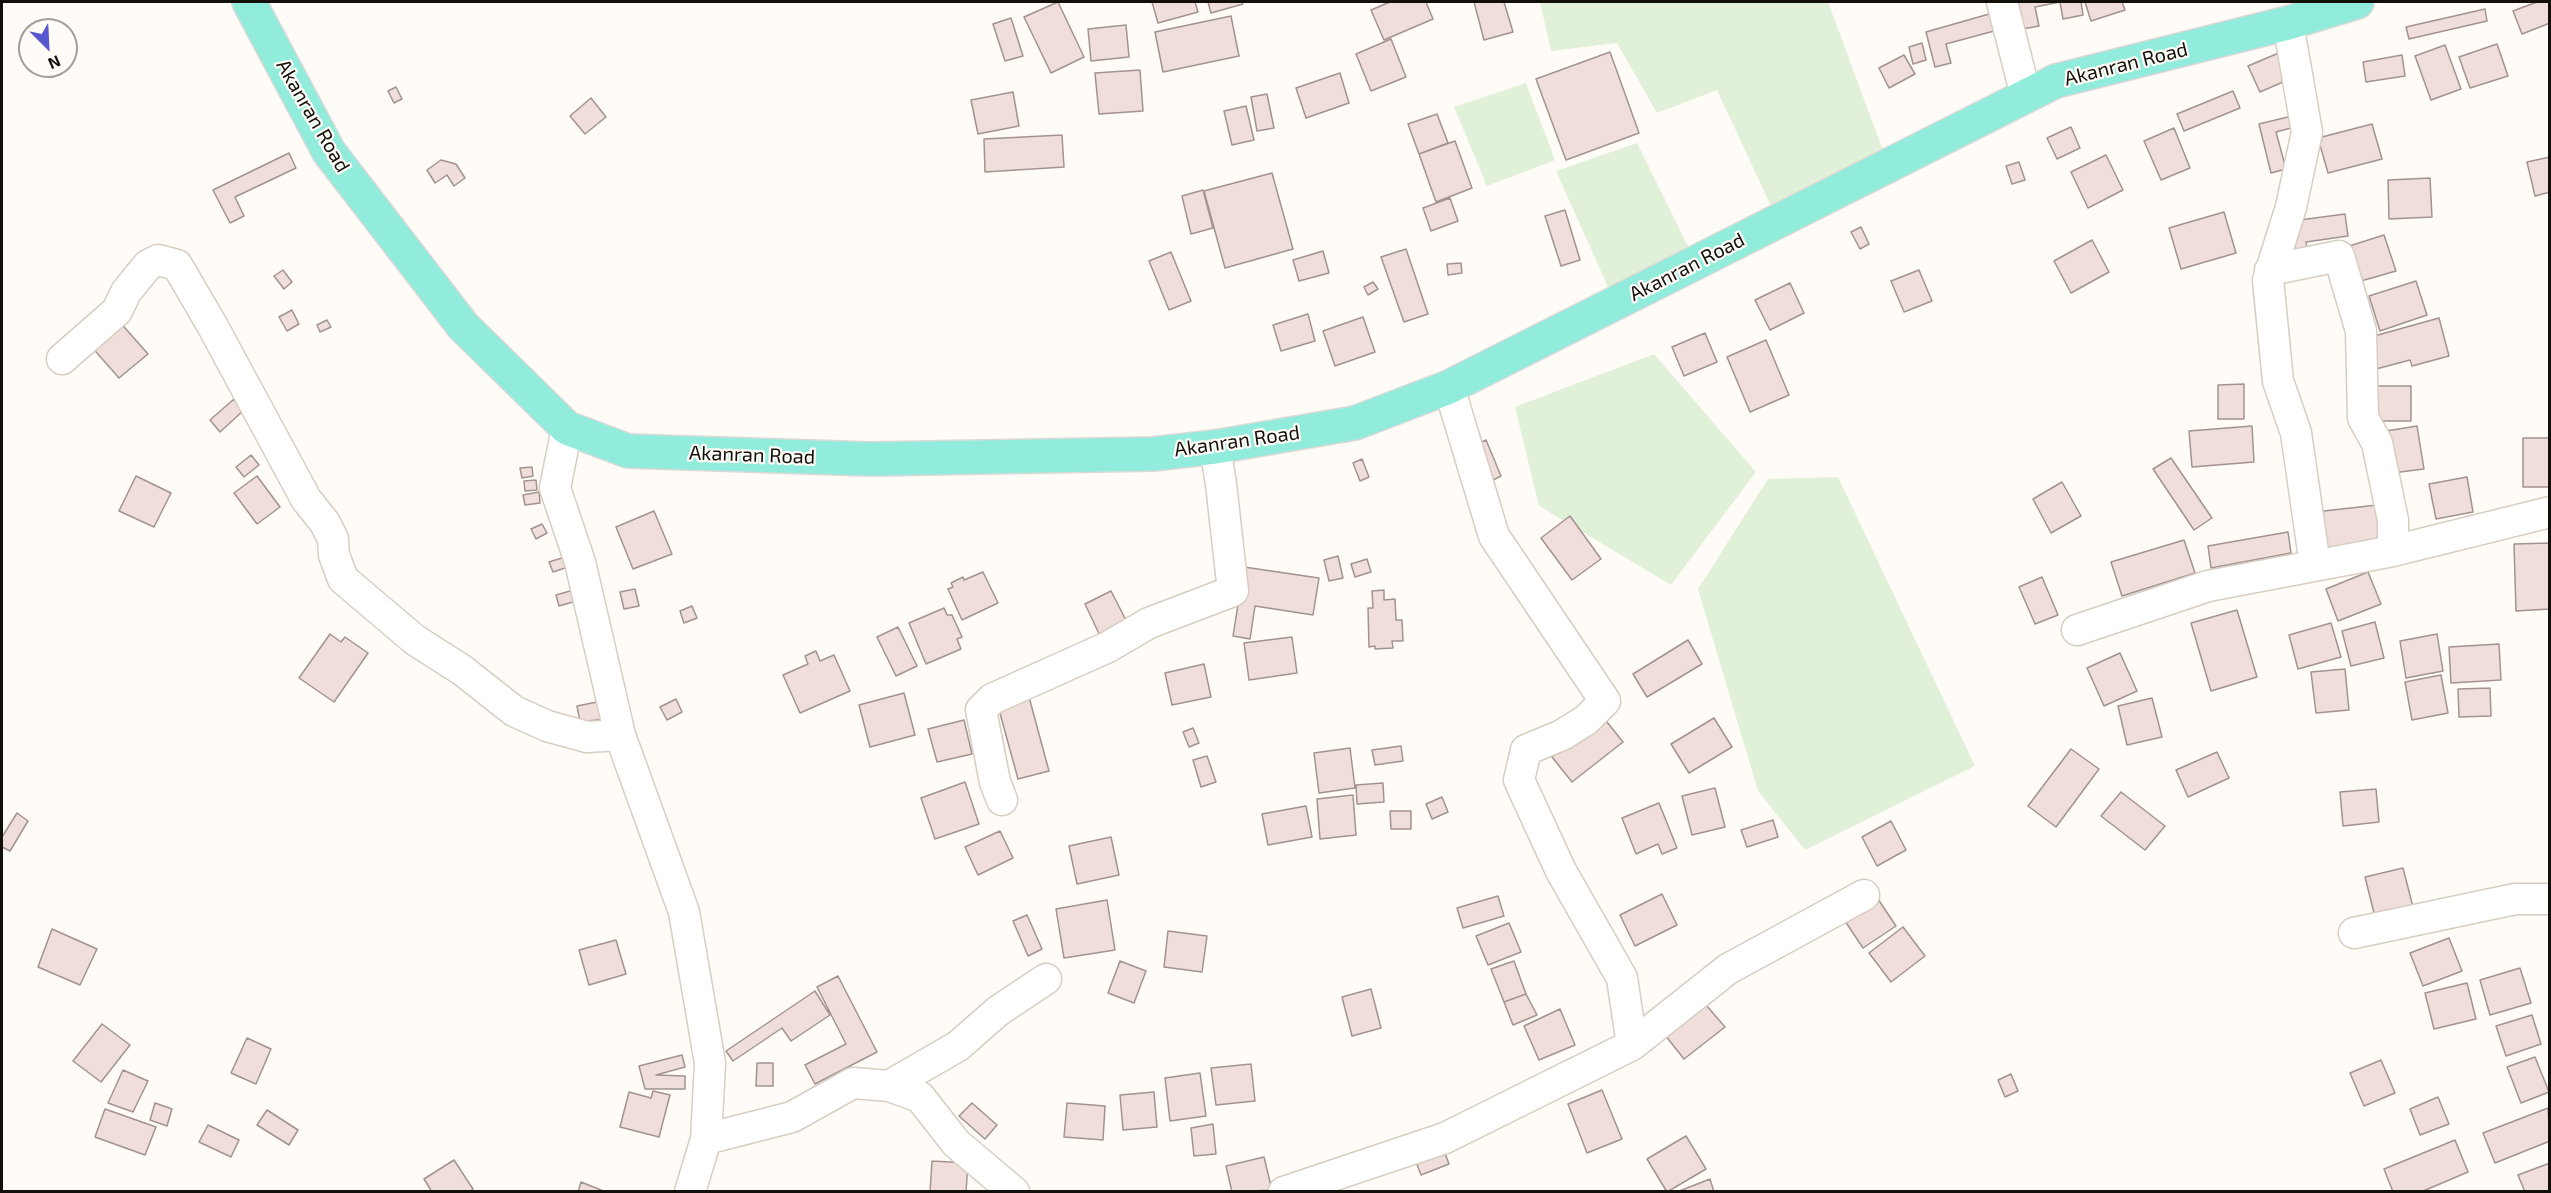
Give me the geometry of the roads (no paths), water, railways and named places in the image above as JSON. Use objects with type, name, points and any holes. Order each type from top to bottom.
[{"type":"main road","name":"Akanran Road","points":[[249,2],[329,152],[463,326],[567,428],[628,451],[859,459],[1153,454],[1215,447],[1355,423],[1449,387],[2056,81],[2288,23],[2357,2]]},
{"type":"street","points":[[2002,2],[2026,96]]},
{"type":"street","points":[[2288,23],[2307,132],[2291,207],[2268,280],[2278,381],[2296,433],[2315,565]]},
{"type":"street","points":[[2271,270],[2339,256],[2361,331],[2363,418],[2377,443],[2393,520],[2393,552]]},
{"type":"street","points":[[62,359],[117,311],[126,292],[148,265],[158,260],[177,265],[306,499],[325,523],[333,539],[334,555],[343,579],[415,640],[462,670],[514,711],[547,726],[586,737],[620,735]]},
{"type":"street","points":[[1449,387],[1494,536],[1605,701],[1586,720],[1562,735],[1526,750],[1519,780],[1561,871],[1622,978],[1632,1045]]},
{"type":"street","points":[[567,428],[555,488],[580,562],[620,735],[684,912],[710,1063],[705,1139],[690,1191]]},
{"type":"street","points":[[1002,800],[995,782],[981,710],[992,699],[1108,647],[1149,623],[1233,591],[1215,447]]},
{"type":"street","points":[[2077,630],[2208,586],[2393,552],[2550,512]]},
{"type":"street","points":[[1284,1191],[1445,1138],[1632,1045],[1728,969],[1864,895]]},
{"type":"street","points":[[2354,933],[2515,899],[2550,899]]},
{"type":"street","points":[[889,1086],[958,1046],[998,1011],[1046,979]]},
{"type":"street","points":[[705,1139],[792,1117],[853,1083],[889,1086],[920,1097],[956,1143],[1014,1191]]}]
